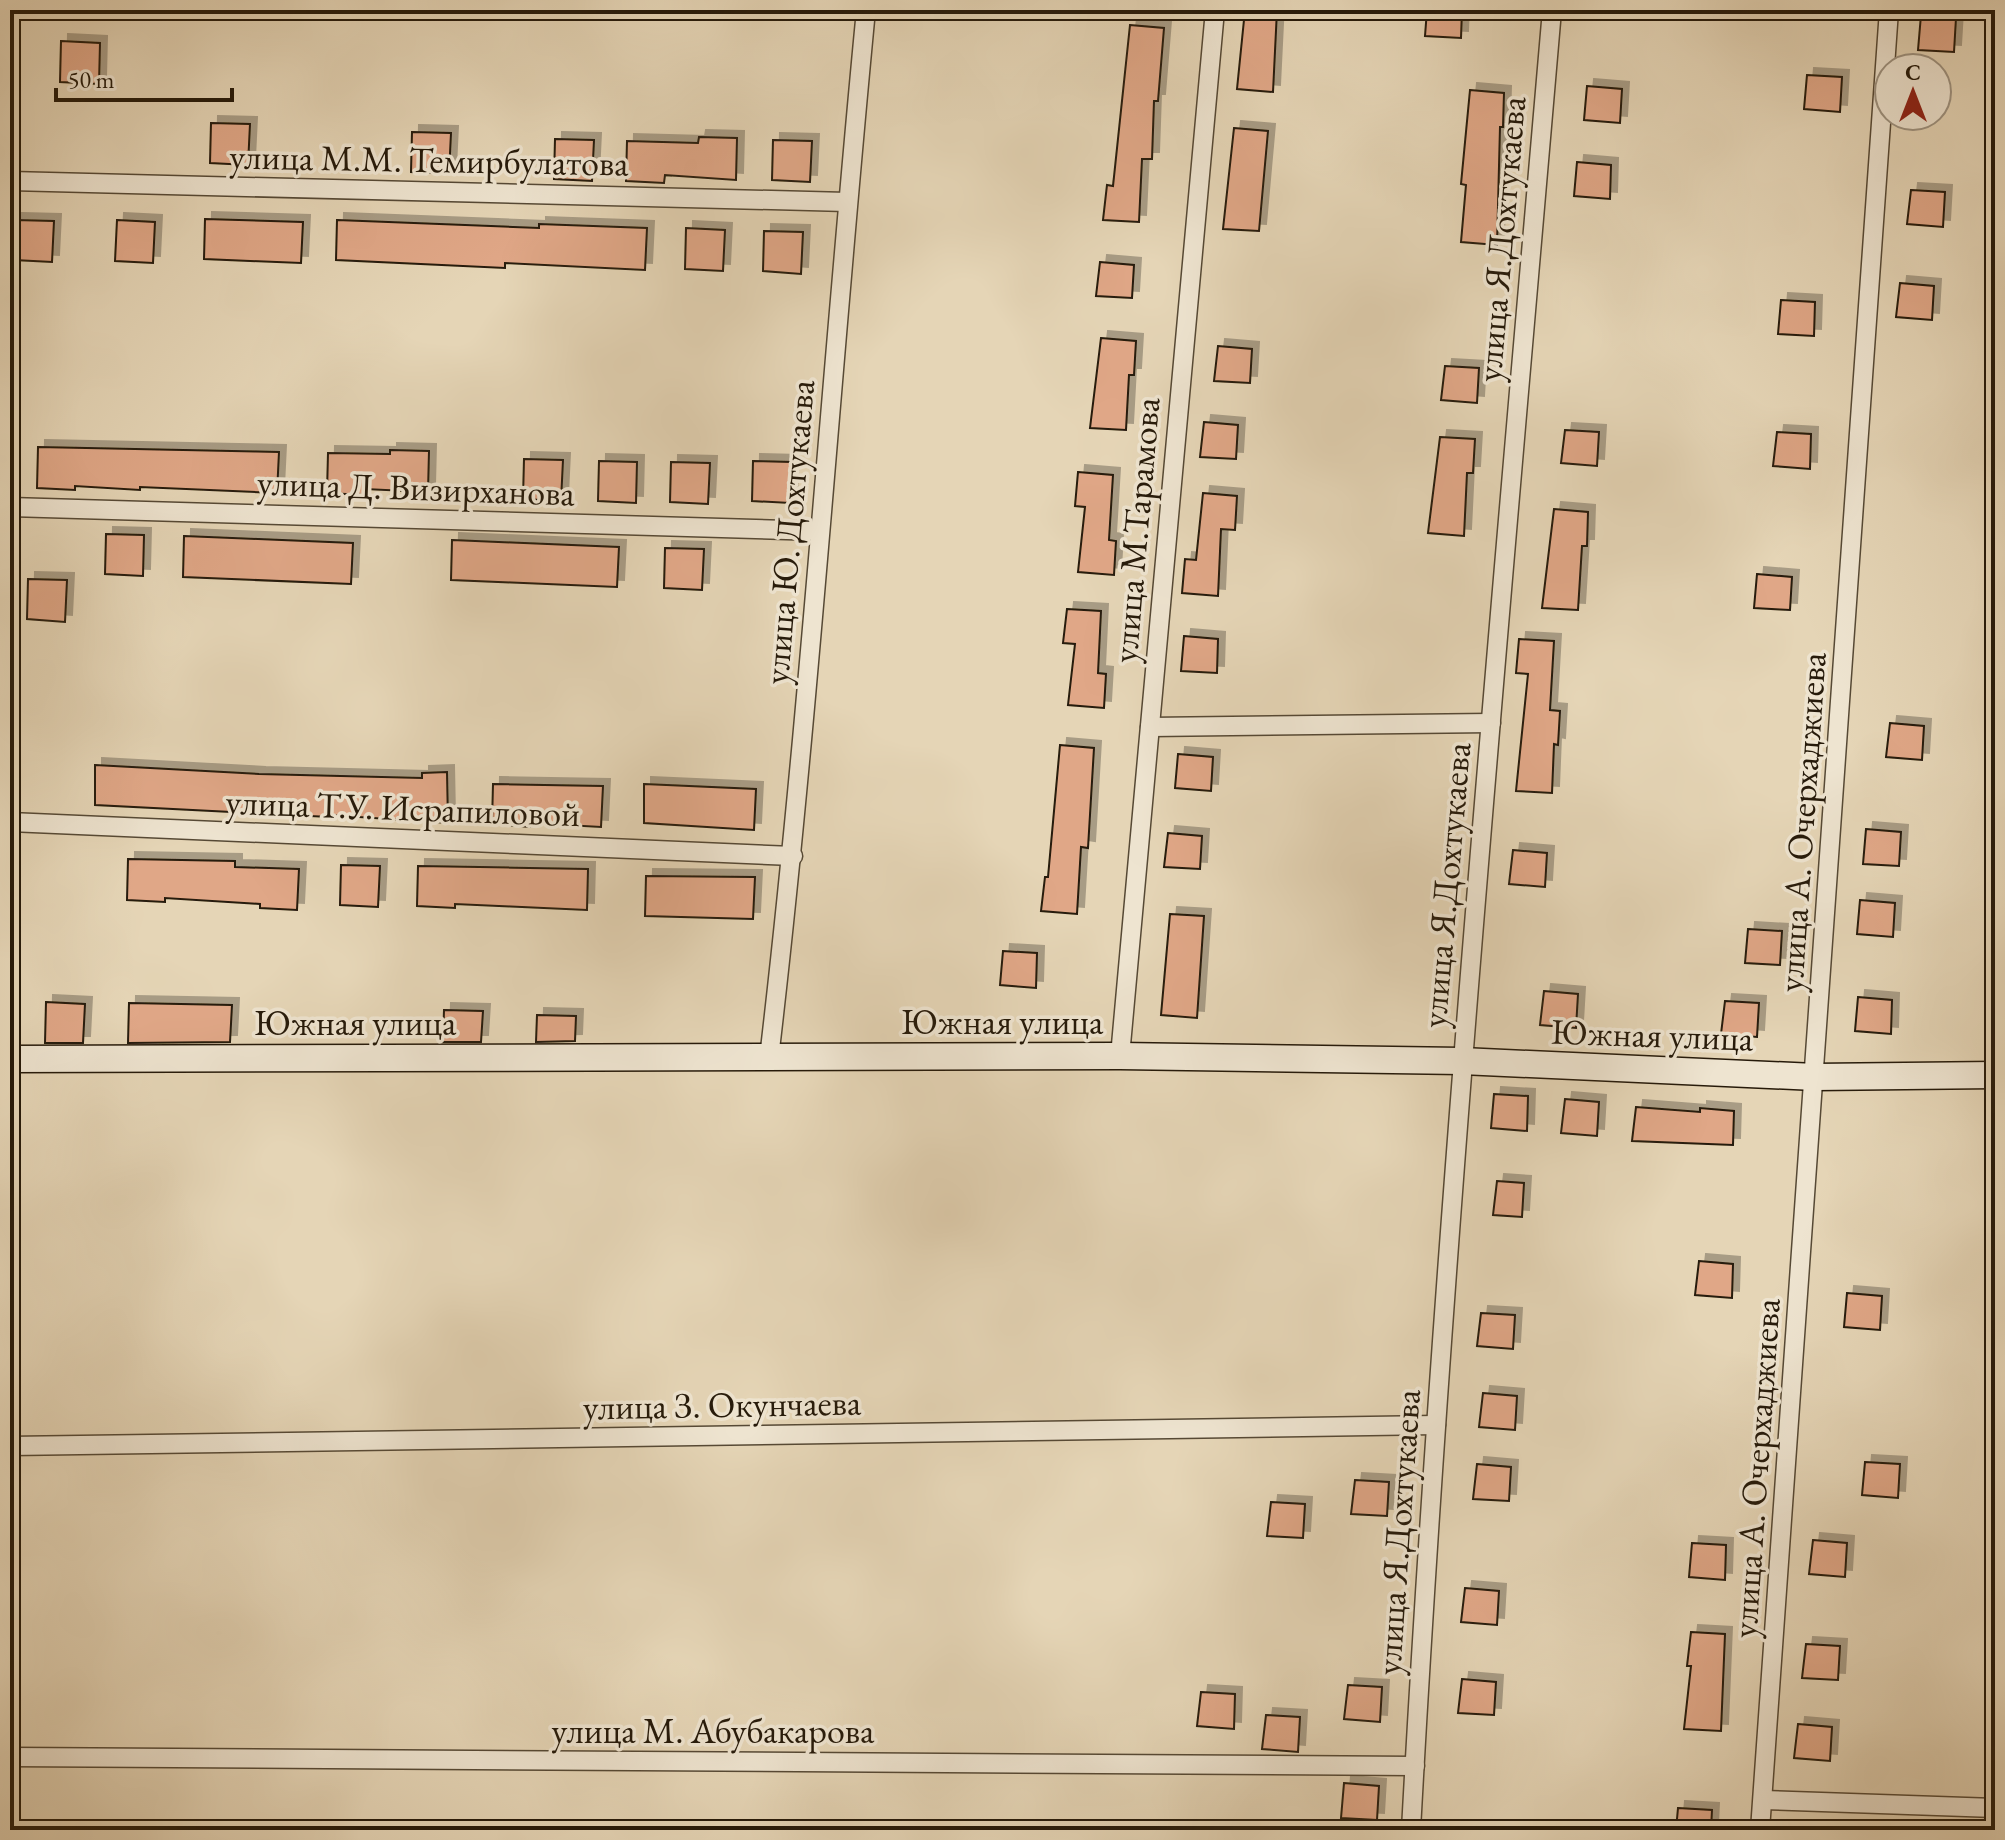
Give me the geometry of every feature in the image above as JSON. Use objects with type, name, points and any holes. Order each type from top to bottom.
[{"type":"main road","name":"Южная улица","points":[[10,1059],[1120,1056],[1462,1061],[1815,1077],[1995,1075]]},
{"type":"street","name":"улица Ю. Дохтукаева","points":[[769,1058],[793,856],[847,202],[866,10]]},
{"type":"street","name":"улица М.Тарамова","points":[[1120,1056],[1215,10]]},
{"type":"street","name":"улица Я.Дохтукаева","points":[[1411,1830],[1462,1061],[1552,10]]},
{"type":"street","name":"улица А. Очерхаджиева","points":[[1760,1830],[1889,10]]},
{"type":"street","name":"улица М.М. Темирбулатова","points":[[10,181],[847,202]]},
{"type":"street","name":"улица Д. Визирханова","points":[[10,507],[819,531]]},
{"type":"street","points":[[1150,727],[1491,723]]},
{"type":"street","name":"улица Т.У. Исрапиловой","points":[[10,822],[793,856]]},
{"type":"street","name":"улица З. Окунчаева","points":[[10,1446],[1436,1425]]},
{"type":"street","name":"улица М. Абубакарова","points":[[10,1757],[1415,1766]]},
{"type":"street","points":[[1763,1800],[1995,1808]]},
{"type":"building","points":[[1245,10],[1277,10],[1273,92],[1237,89]]},
{"type":"building","points":[[1427,10],[1462,10],[1461,38],[1425,36]]},
{"type":"building","points":[[1921,15],[1956,18],[1954,52],[1918,50]]},
{"type":"building","points":[[1130,25],[1164,28],[1158,101],[1154,101],[1152,159],[1142,159],[1139,222],[1103,220],[1107,185],[1113,186]]},
{"type":"building","points":[[61,41],[100,43],[99,84],[60,82]]},
{"type":"building","points":[[1807,75],[1842,77],[1840,112],[1804,109]]},
{"type":"building","points":[[1587,86],[1622,89],[1620,123],[1584,120]]},
{"type":"building","points":[[1470,90],[1504,93],[1503,127],[1500,127],[1497,245],[1461,242],[1466,185],[1461,184]]},
{"type":"building","points":[[211,123],[250,124],[248,165],[210,163]]},
{"type":"building","points":[[1234,128],[1268,131],[1259,231],[1223,229]]},
{"type":"building","points":[[412,132],[451,133],[449,174],[411,172]]},
{"type":"building","points":[[699,137],[737,138],[736,180],[665,175],[664,183],[626,181],[627,141],[698,143]]},
{"type":"building","points":[[555,139],[594,140],[592,181],[554,179]]},
{"type":"building","points":[[773,140],[812,141],[810,182],[772,180]]},
{"type":"building","points":[[1577,162],[1611,165],[1610,199],[1574,196]]},
{"type":"building","points":[[1911,190],[1945,192],[1943,227],[1907,224]]},
{"type":"building","points":[[205,219],[303,222],[301,263],[204,259]]},
{"type":"building","points":[[15,220],[54,221],[52,262],[14,260]]},
{"type":"building","points":[[117,220],[155,222],[153,263],[115,261]]},
{"type":"building","points":[[337,220],[539,228],[539,224],[647,228],[645,270],[505,263],[505,268],[336,260]]},
{"type":"building","points":[[686,228],[725,230],[723,271],[685,269]]},
{"type":"building","points":[[764,231],[803,232],[801,274],[763,271]]},
{"type":"building","points":[[1100,262],[1134,265],[1132,298],[1096,296]]},
{"type":"building","points":[[1900,283],[1934,286],[1932,320],[1896,317]]},
{"type":"building","points":[[1781,300],[1815,302],[1814,336],[1778,334]]},
{"type":"building","points":[[1101,338],[1136,341],[1134,375],[1129,375],[1126,430],[1090,428]]},
{"type":"building","points":[[1218,346],[1252,349],[1250,383],[1214,381]]},
{"type":"building","points":[[1445,366],[1479,368],[1477,403],[1441,400]]},
{"type":"building","points":[[1204,422],[1238,425],[1236,459],[1200,457]]},
{"type":"building","points":[[1565,430],[1599,432],[1597,466],[1561,463]]},
{"type":"building","points":[[1777,432],[1811,434],[1810,469],[1773,466]]},
{"type":"building","points":[[1440,437],[1475,439],[1473,473],[1467,473],[1464,536],[1428,533]]},
{"type":"building","points":[[38,447],[279,452],[277,493],[140,487],[140,490],[75,486],[75,490],[37,488]]},
{"type":"building","points":[[390,450],[429,451],[428,492],[365,489],[365,495],[327,493],[328,453],[390,454]]},
{"type":"building","points":[[524,459],[563,460],[561,501],[523,499]]},
{"type":"building","points":[[599,461],[637,462],[636,503],[598,501]]},
{"type":"building","points":[[753,461],[792,462],[790,503],[752,501]]},
{"type":"building","points":[[671,462],[710,463],[708,504],[670,502]]},
{"type":"building","points":[[1078,472],[1113,475],[1109,540],[1116,541],[1114,575],[1078,572],[1085,507],[1075,506]]},
{"type":"building","points":[[1203,493],[1237,496],[1235,530],[1221,529],[1218,596],[1182,593],[1185,559],[1196,560]]},
{"type":"building","points":[[1554,509],[1588,512],[1587,546],[1582,546],[1578,610],[1542,608]]},
{"type":"building","points":[[106,534],[144,535],[143,576],[105,574]]},
{"type":"building","points":[[184,536],[353,543],[351,584],[183,577]]},
{"type":"building","points":[[452,540],[619,547],[617,587],[451,580]]},
{"type":"building","points":[[665,548],[704,549],[702,590],[664,588]]},
{"type":"building","points":[[1757,574],[1792,577],[1790,610],[1754,608]]},
{"type":"building","points":[[28,579],[67,580],[65,622],[27,619]]},
{"type":"building","points":[[1067,609],[1101,611],[1098,673],[1106,674],[1104,708],[1068,705],[1075,644],[1063,643]]},
{"type":"building","points":[[1184,636],[1218,639],[1217,673],[1181,671]]},
{"type":"building","points":[[1519,639],[1554,641],[1550,710],[1560,711],[1558,745],[1554,744],[1552,793],[1516,791],[1528,674],[1516,673]]},
{"type":"building","points":[[1890,723],[1924,726],[1922,760],[1886,757]]},
{"type":"building","points":[[1060,745],[1094,748],[1088,848],[1081,847],[1077,914],[1041,911],[1045,877],[1048,877]]},
{"type":"building","points":[[1178,754],[1213,757],[1211,791],[1175,788]]},
{"type":"building","points":[[95,765],[259,774],[422,778],[422,773],[447,772],[448,823],[95,805]]},
{"type":"building","points":[[493,784],[603,786],[601,827],[492,824]]},
{"type":"building","points":[[644,784],[756,789],[754,830],[644,823]]},
{"type":"building","points":[[1866,829],[1901,832],[1899,866],[1863,864]]},
{"type":"building","points":[[1168,833],[1202,836],[1200,869],[1164,867]]},
{"type":"building","points":[[1513,850],[1547,853],[1545,887],[1509,884]]},
{"type":"building","points":[[128,859],[235,861],[235,867],[299,869],[297,910],[260,908],[260,904],[165,898],[165,902],[127,900]]},
{"type":"building","points":[[341,865],[380,866],[378,907],[340,905]]},
{"type":"building","points":[[418,866],[588,869],[587,910],[455,904],[455,908],[417,906]]},
{"type":"building","points":[[646,876],[755,877],[753,919],[645,916]]},
{"type":"building","points":[[1860,900],[1895,903],[1893,937],[1857,934]]},
{"type":"building","points":[[1170,914],[1204,916],[1197,1018],[1161,1015]]},
{"type":"building","points":[[1748,929],[1782,931],[1780,965],[1745,963]]},
{"type":"building","points":[[1003,951],[1037,953],[1036,988],[1000,985]]},
{"type":"building","points":[[1544,991],[1578,994],[1576,1028],[1540,1025]]},
{"type":"building","points":[[1858,997],[1892,1000],[1891,1034],[1855,1031]]},
{"type":"building","points":[[1725,1001],[1759,1003],[1757,1037],[1721,1034]]},
{"type":"building","points":[[46,1002],[85,1004],[83,1043],[45,1043]]},
{"type":"building","points":[[129,1003],[232,1005],[230,1042],[128,1043]]},
{"type":"building","points":[[444,1010],[483,1011],[481,1042],[443,1042]]},
{"type":"building","points":[[537,1015],[576,1016],[575,1041],[536,1042]]},
{"type":"building","points":[[1494,1094],[1528,1096],[1527,1131],[1491,1128]]},
{"type":"building","points":[[1565,1099],[1599,1102],[1597,1136],[1561,1133]]},
{"type":"building","points":[[1636,1107],[1734,1111],[1733,1145],[1632,1141]]},
{"type":"building","points":[[1497,1181],[1524,1183],[1522,1217],[1493,1215]]},
{"type":"building","points":[[1699,1261],[1733,1264],[1732,1298],[1695,1295]]},
{"type":"building","points":[[1847,1293],[1882,1296],[1880,1330],[1844,1327]]},
{"type":"building","points":[[1481,1313],[1515,1315],[1513,1349],[1477,1346]]},
{"type":"building","points":[[1483,1393],[1517,1396],[1515,1430],[1479,1427]]},
{"type":"building","points":[[1865,1462],[1900,1464],[1898,1498],[1862,1495]]},
{"type":"building","points":[[1477,1464],[1511,1467],[1509,1501],[1473,1499]]},
{"type":"building","points":[[1355,1480],[1389,1482],[1387,1516],[1351,1514]]},
{"type":"building","points":[[1271,1502],[1305,1504],[1303,1538],[1267,1536]]},
{"type":"building","points":[[1813,1540],[1847,1543],[1845,1577],[1809,1574]]},
{"type":"building","points":[[1692,1543],[1726,1545],[1725,1580],[1689,1577]]},
{"type":"building","points":[[1465,1588],[1499,1591],[1497,1625],[1461,1622]]},
{"type":"building","points":[[1691,1632],[1725,1634],[1721,1731],[1684,1729],[1691,1666],[1687,1666]]},
{"type":"building","points":[[1806,1644],[1840,1646],[1838,1680],[1802,1678]]},
{"type":"building","points":[[1462,1679],[1496,1682],[1494,1715],[1458,1713]]},
{"type":"building","points":[[1348,1685],[1382,1687],[1380,1722],[1344,1719]]},
{"type":"building","points":[[1201,1692],[1235,1694],[1234,1729],[1197,1726]]},
{"type":"building","points":[[1266,1715],[1300,1717],[1298,1752],[1262,1749]]},
{"type":"building","points":[[1798,1724],[1832,1727],[1830,1761],[1794,1758]]},
{"type":"building","points":[[1344,1783],[1379,1786],[1377,1820],[1341,1818]]},
{"type":"building","points":[[1678,1808],[1712,1810],[1711,1830],[1676,1830]]}]
